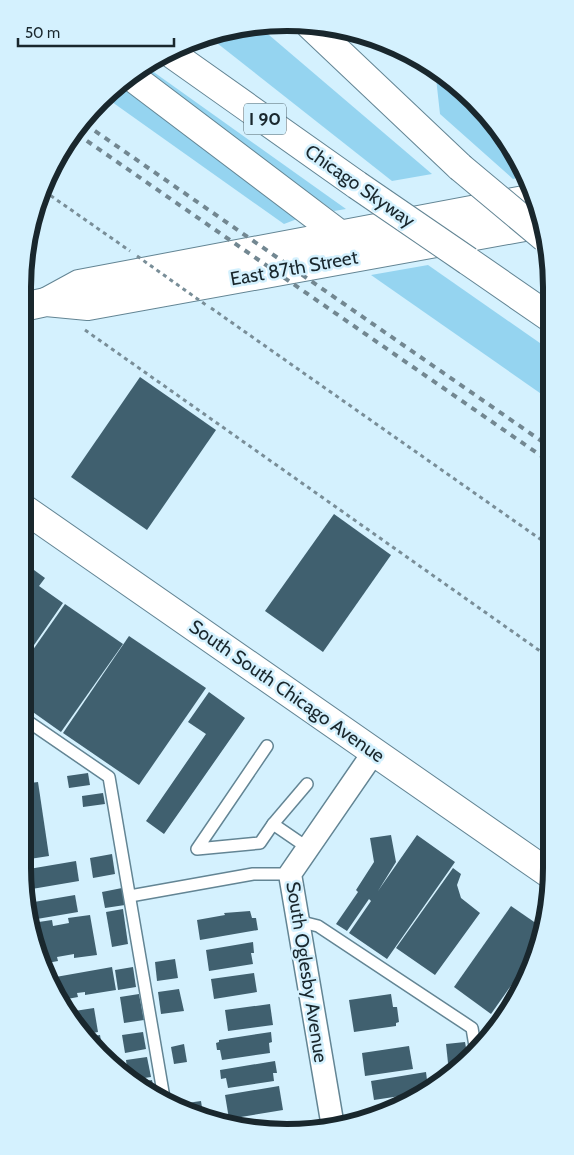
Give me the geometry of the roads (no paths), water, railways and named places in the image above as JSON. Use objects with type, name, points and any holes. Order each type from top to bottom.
[{"type":"main road","points":[[319,33],[460,167],[536,231]]},
{"type":"main road","name":"Chicago Skyway","points":[[176,57],[543,312]]},
{"type":"main road","points":[[136,80],[367,255]]},
{"type":"main road","name":"East 87th Street","points":[[35,305],[79,284],[527,200]]},
{"type":"main road","name":"East 87th Street","points":[[35,305],[88,306],[535,225]]},
{"type":"main road","name":"South South Chicago Avenue","points":[[31,514],[543,869]]},
{"type":"street","name":"South Oglesby Avenue","points":[[332,1120],[290,874],[374,752]]},
{"type":"lane","points":[[31,723],[109,777],[163,1091]]},
{"type":"lane","points":[[267,746],[197,850],[260,843],[273,824],[307,784]]},
{"type":"lane","points":[[273,824],[308,848]]},
{"type":"lane","points":[[130,896],[253,874],[290,874]]},
{"type":"lane","points":[[298,921],[318,926],[472,1028],[474,1042]]},
{"type":"railway","points":[[88,126],[543,442]]},
{"type":"railway","points":[[80,136],[543,457]]}]
